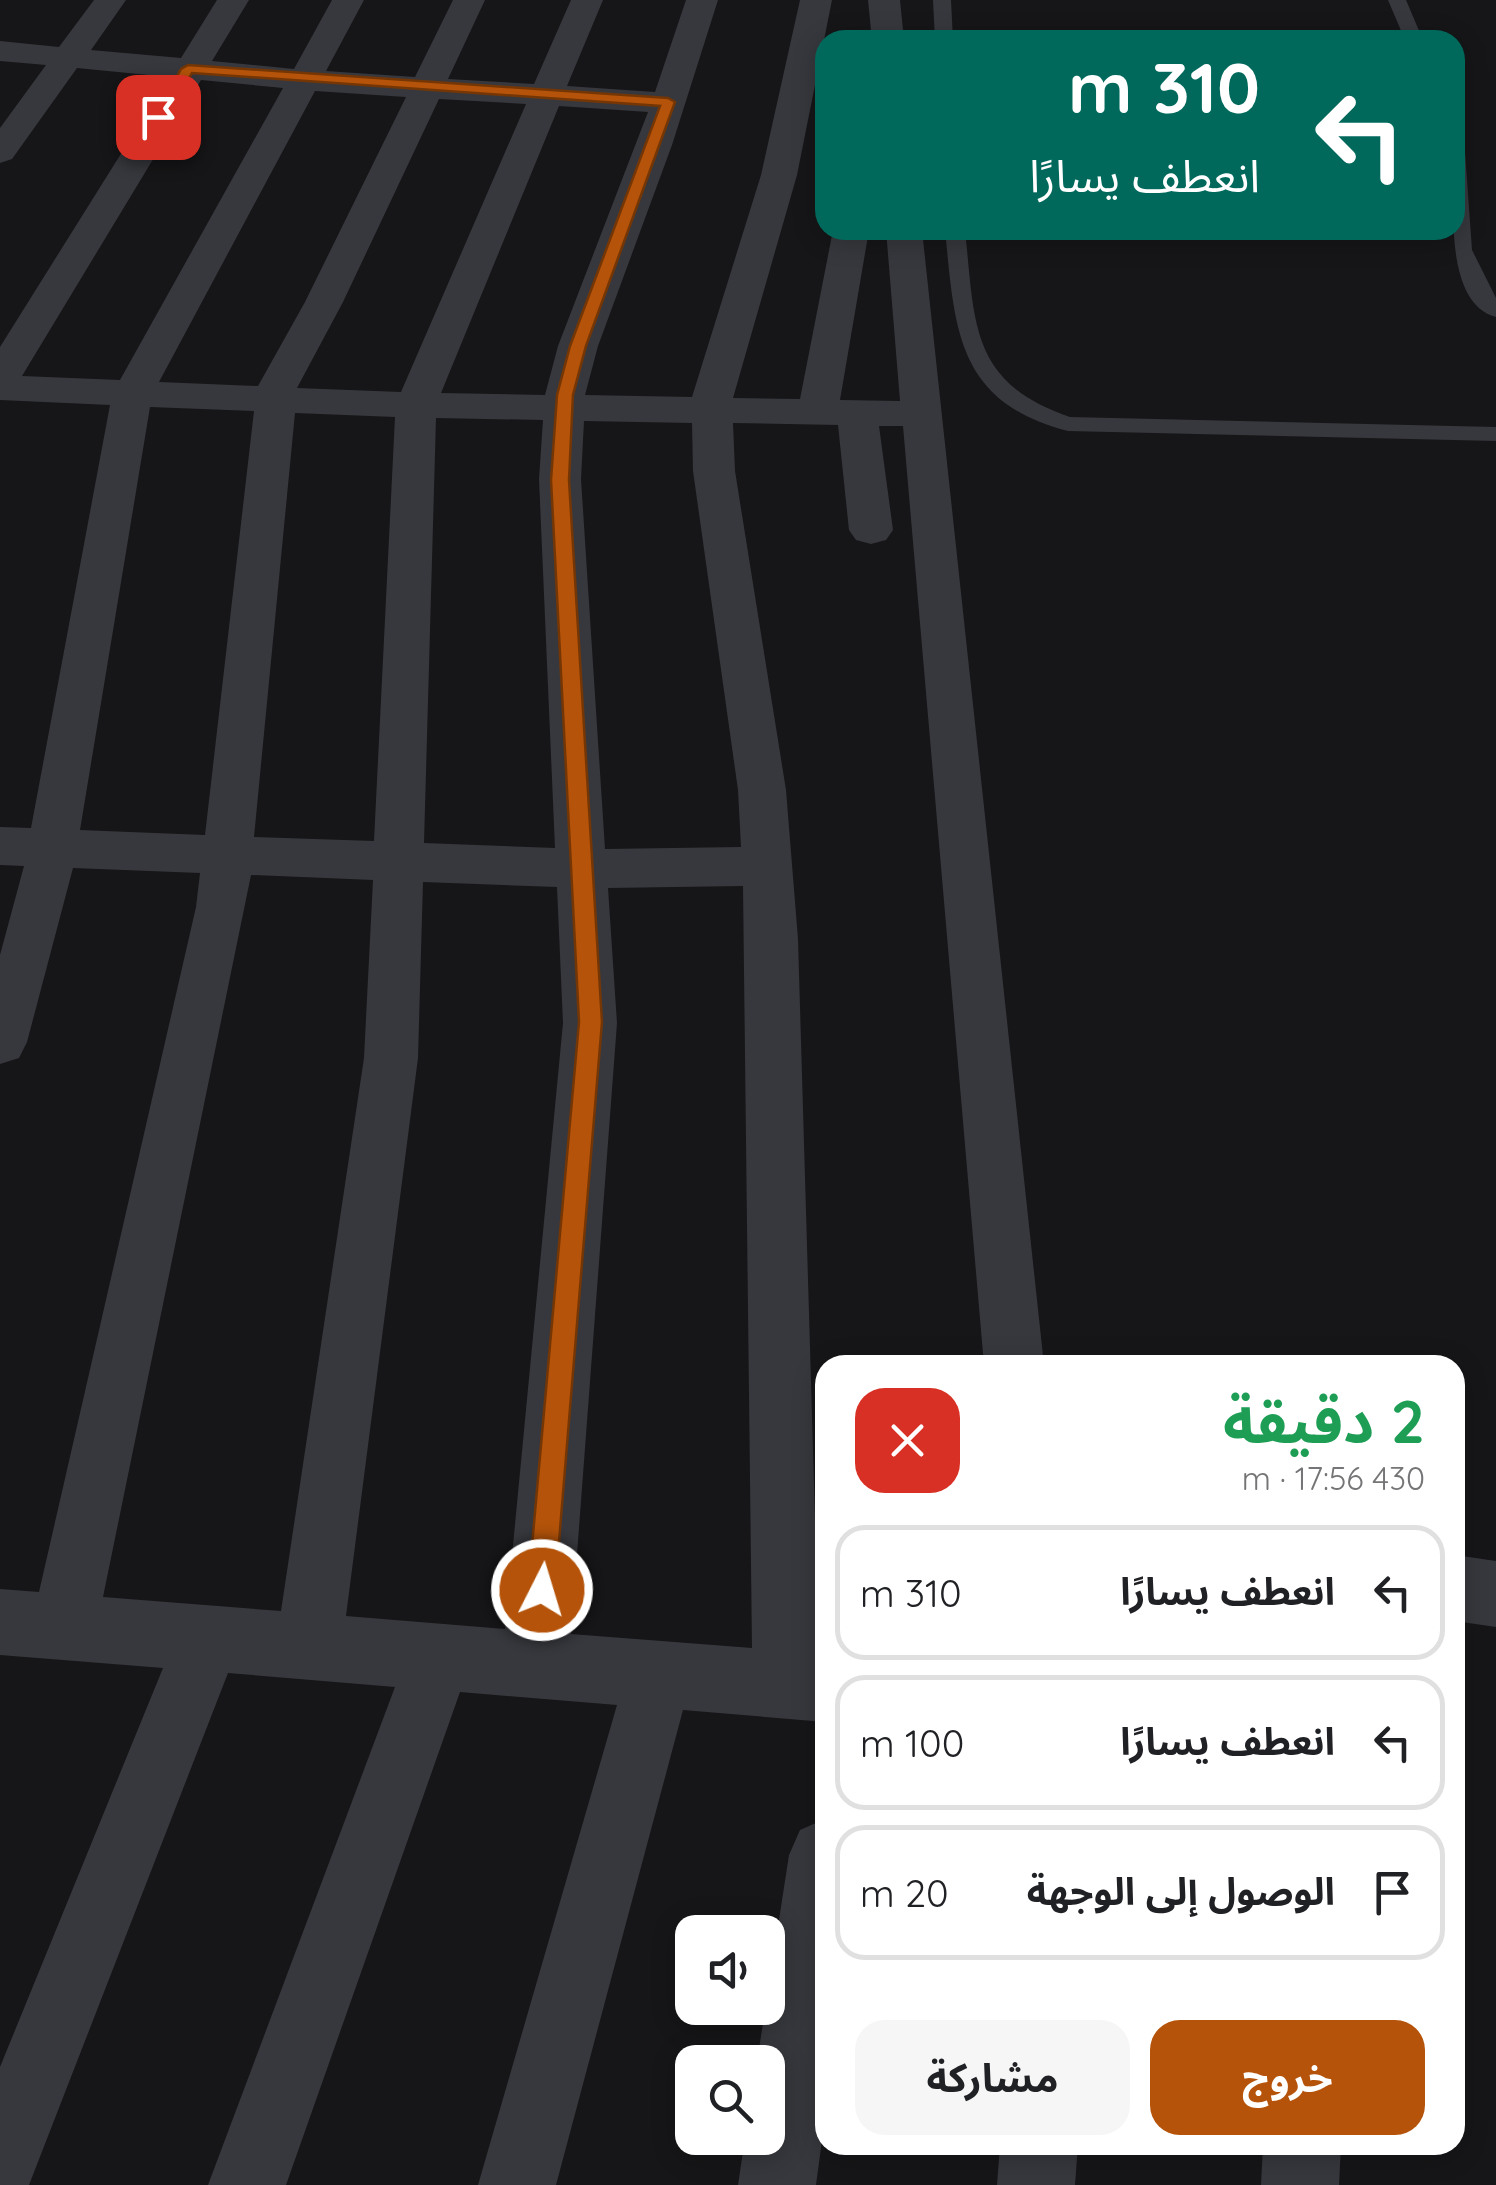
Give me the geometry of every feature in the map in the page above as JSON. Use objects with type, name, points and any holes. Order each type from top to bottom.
[{"type":"street","points":[[0,152],[110,0]]},
{"type":"street","points":[[0,379],[233,0]]},
{"type":"street","points":[[0,1042],[43,898],[134,390],[348,0]]},
{"type":"street","points":[[64,1628],[222,907],[276,397],[469,0]]},
{"type":"street","points":[[309,1648],[391,1058],[416,405],[587,0]]},
{"type":"street","points":[[535,1666],[590,1022],[560,480],[564,407],[578,346],[702,0]]},
{"type":"street","points":[[0,1622],[806,1687],[762,790],[714,471],[712,409],[718,366],[813,69],[816,0]]},
{"type":"street","points":[[884,0],[887,30]]},
{"type":"street","points":[[0,51],[304,80],[668,102]]},
{"type":"street","points":[[850,240],[838,412],[871,530]]},
{"type":"street","points":[[905,240],[1013,1355]]},
{"type":"street","points":[[0,388],[134,390],[416,405],[920,414]]},
{"type":"street","points":[[0,846],[584,869],[767,866]]},
{"type":"street","points":[[1465,1589],[1496,1594]]},
{"type":"street","points":[[0,2162],[208,1639]]},
{"type":"street","points":[[247,2185],[439,1658]]},
{"type":"street","points":[[517,2185],[659,1675]]},
{"type":"street","points":[[777,2185],[815,1924]]},
{"type":"street","points":[[1036,2185],[1038,2155]]},
{"type":"street","points":[[1300,2185],[1302,2155]]},
{"type":"lane","points":[[942,0],[944,30]]},
{"type":"lane","points":[[1397,0],[1410,30]]},
{"type":"lane","points":[[956,240],[966,323],[985,379],[1030,415],[1068,424],[1496,434]]},
{"type":"lane","points":[[1461,240],[1480,292],[1496,311]]},
{"type":"route","points":[[158,117],[188,69],[304,80],[668,102],[578,346],[565,395],[560,480],[582,814],[590,1022],[542,1590]]}]
